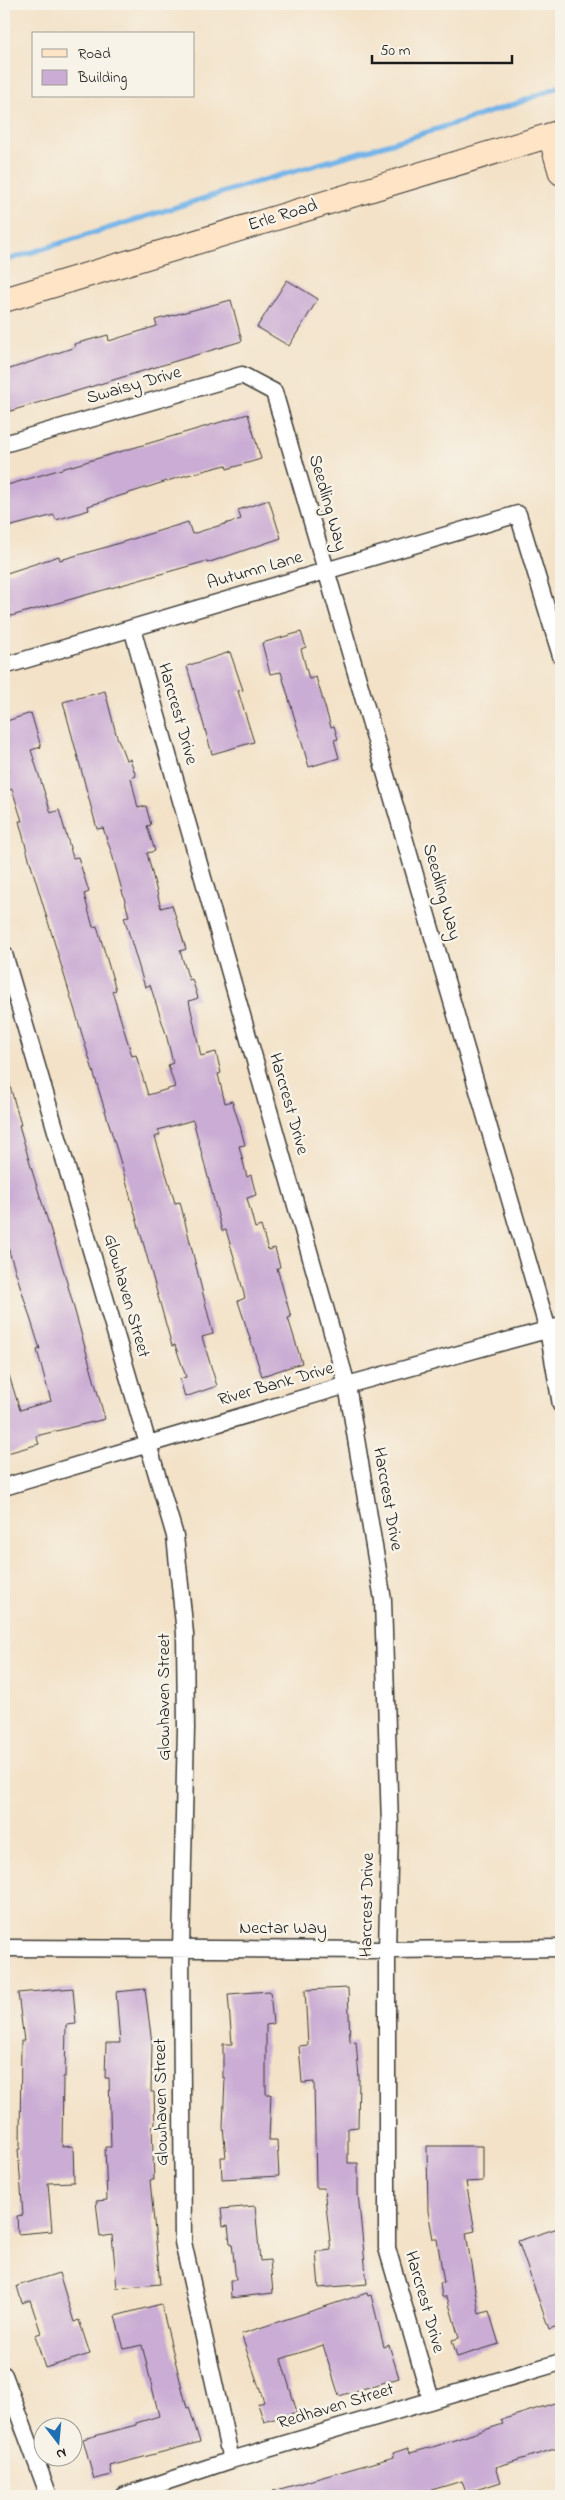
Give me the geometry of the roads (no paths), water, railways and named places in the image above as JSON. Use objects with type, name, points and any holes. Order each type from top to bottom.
[{"type":"street","points":[[556,134],[561,173]]},
{"type":"street","name":"Erle Road","points":[[4,300],[556,134]]},
{"type":"street","name":"Swaisy Drive","points":[[4,444],[242,376],[274,392]]},
{"type":"street","name":"Seedling Way","points":[[274,392],[326,571],[555,1328],[561,1405]]},
{"type":"street","name":"Autumn Lane","points":[[4,666],[518,514],[561,656]]},
{"type":"street","name":"Harcrest Drive","points":[[132,628],[347,1385],[383,1600],[390,1825],[387,1950],[387,2248],[431,2400]]},
{"type":"street","name":"Glowhaven Street","points":[[4,954],[175,1536],[185,1634],[186,1728],[181,1949],[183,2242],[231,2460]]},
{"type":"street","name":"River Bank Drive","points":[[4,1487],[148,1442],[555,1328]]},
{"type":"street","name":"Nectar Way","points":[[4,1948],[387,1950],[561,1948]]},
{"type":"street","name":"Redhaven Street","points":[[124,2496],[231,2460],[561,2362]]},
{"type":"street","points":[[4,2375],[49,2496]]},
{"type":"waterway","points":[[4,261],[240,187],[412,137],[518,103],[561,86]]}]
